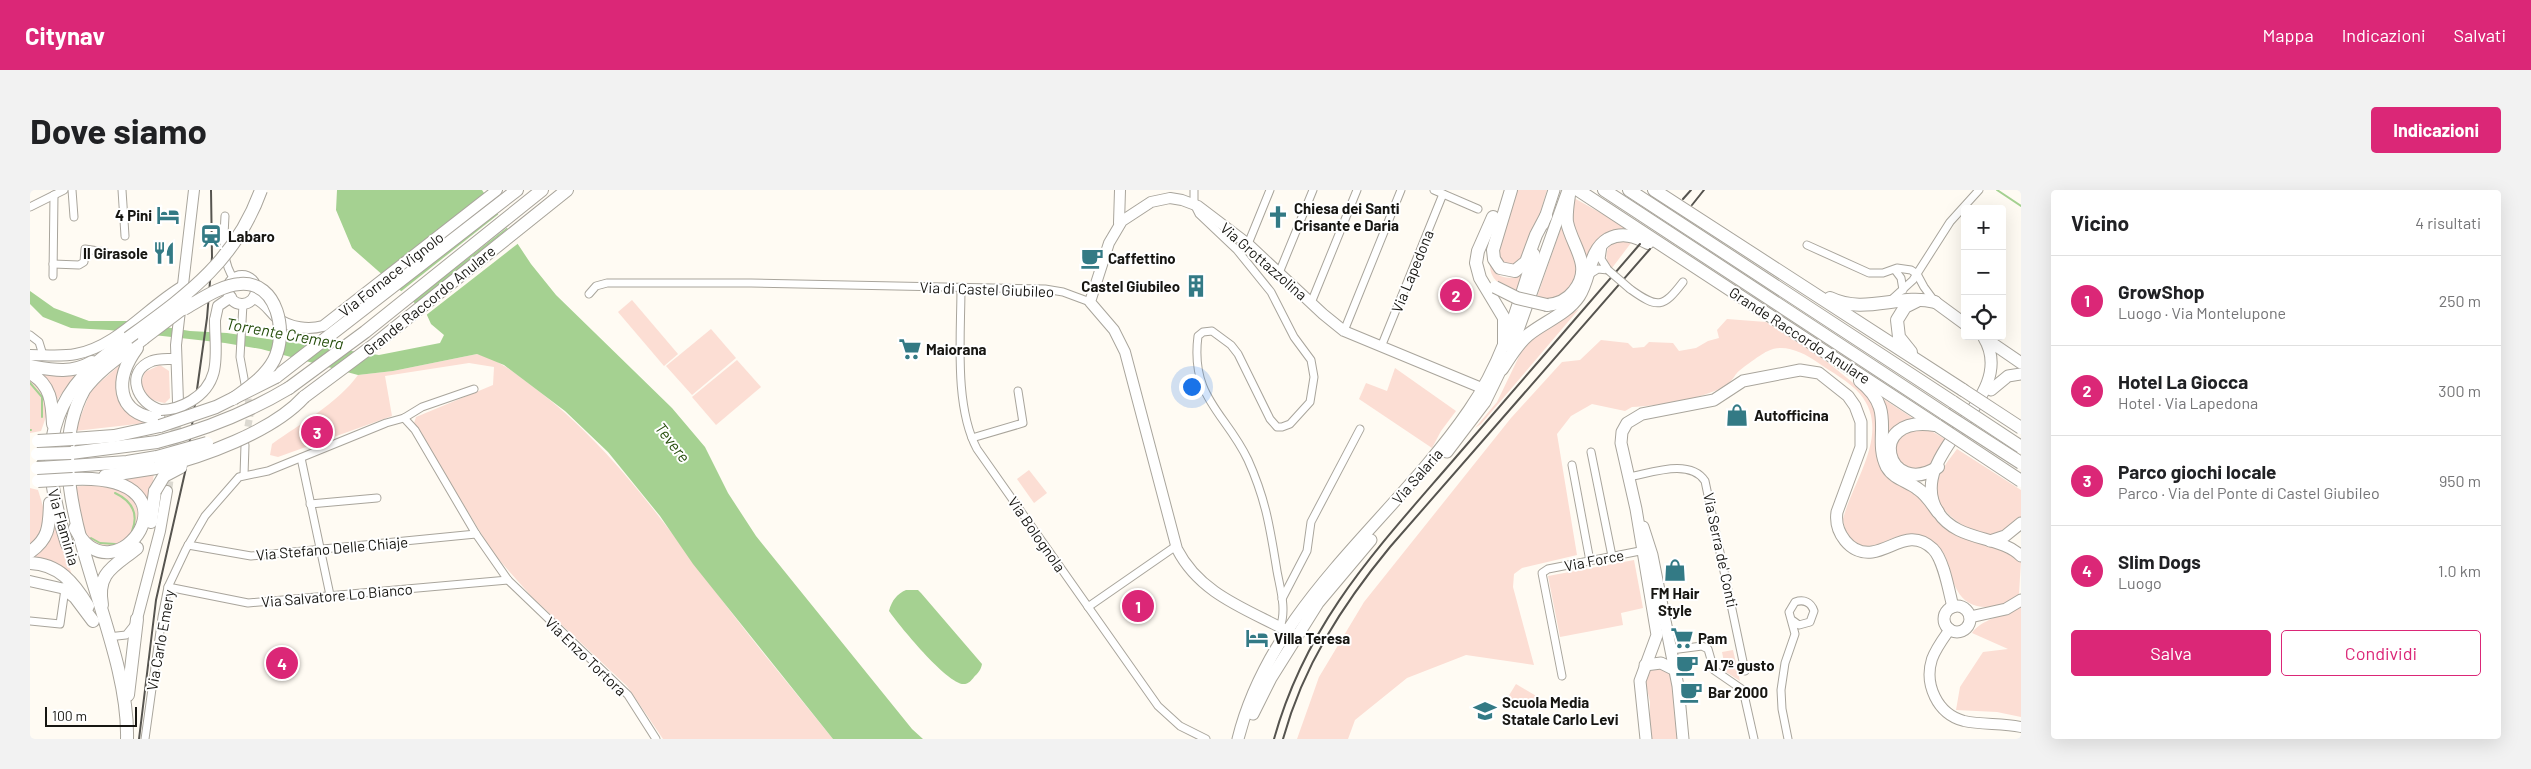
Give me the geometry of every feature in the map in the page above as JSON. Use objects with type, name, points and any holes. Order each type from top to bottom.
[{"type":"highway","name":"Via Flaminia","points":[[127,739],[127,712],[122,683],[101,628],[88,606],[72,558],[57,488],[50,466],[53,433],[61,411],[75,386],[93,366],[192,291],[214,270],[240,235],[261,190]]},
{"type":"highway","points":[[182,313],[217,279],[234,258],[253,229],[270,190]]},
{"type":"highway","points":[[143,339],[125,365],[121,382],[126,401],[135,411],[145,416],[160,418],[196,415],[270,380],[294,364],[517,190]]},
{"type":"highway","name":"Grande Raccordo Anulare","points":[[34,454],[71,453],[157,442],[200,430],[235,417],[289,388],[365,332],[542,190]]},
{"type":"highway","name":"Grande Raccordo Anulare","points":[[33,477],[71,466],[157,462],[272,416],[318,388],[567,190]]},
{"type":"highway","points":[[1502,190],[1478,251],[1476,263],[1480,278],[1504,318],[1504,346]]},
{"type":"highway","points":[[1511,190],[1493,250],[1494,259],[1500,268],[1514,271],[1524,265],[1546,216]]},
{"type":"highway","name":"Grande Raccordo Anulare","points":[[1604,190],[2021,463]]},
{"type":"highway","name":"Grande Raccordo Anulare","points":[[1629,190],[2021,447]]},
{"type":"highway","points":[[1654,190],[2021,428]]},
{"type":"highway","points":[[1663,190],[1674,203]]},
{"type":"highway","points":[[1492,217],[1483,264],[1486,276],[1495,288],[1517,298],[1547,305],[1560,302],[1570,296],[1578,286],[1582,275],[1582,260],[1567,218],[1571,192]]},
{"type":"highway","name":"Grande Raccordo Anulare","points":[[1571,192],[1592,199],[2021,481]]},
{"type":"highway","points":[[1502,369],[1524,338],[1576,301],[1588,277],[1594,254],[1605,241],[1618,235],[1628,235],[1679,256]]},
{"type":"highway","points":[[1794,281],[1840,303],[1861,306],[1887,303],[1903,295],[1936,302]]},
{"type":"highway","points":[[182,313],[238,284],[258,287],[274,303],[280,330],[276,355],[261,378],[233,399]]},
{"type":"highway","points":[[1903,295],[1897,326],[1901,341],[1923,364]]},
{"type":"highway","points":[[1898,316],[1908,305],[1922,300]]},
{"type":"highway","name":"Via Flaminia","points":[[57,488],[61,443],[75,404],[85,389],[105,368],[143,339],[182,313]]},
{"type":"highway","points":[[30,366],[53,370],[74,370],[111,351]]},
{"type":"highway","points":[[1828,353],[1841,367],[1868,387],[1878,402],[1882,419],[1884,458],[1888,469],[1896,477],[1921,491],[1938,512]]},
{"type":"highway","points":[[30,373],[42,382],[50,394],[53,433]]},
{"type":"highway","points":[[101,628],[103,580],[111,567],[144,541],[161,491],[160,481],[171,471],[240,443],[278,418],[304,397]]},
{"type":"highway","points":[[33,441],[114,436],[160,418]]},
{"type":"highway","points":[[1938,426],[1921,423],[1906,425],[1895,434],[1890,444],[1892,459],[1904,472],[1920,476],[1938,467]]},
{"type":"highway","points":[[88,479],[240,443]]},
{"type":"highway","points":[[33,477],[88,479],[119,483],[136,494],[142,503],[144,518],[141,531],[135,540],[126,547],[116,551],[96,549],[86,542],[76,530],[57,488]]},
{"type":"highway","points":[[30,552],[43,541],[48,532],[57,488]]},
{"type":"highway","name":"Via Flaminia","points":[[64,502],[101,628],[115,689],[118,739]]},
{"type":"highway","points":[[30,563],[47,566],[64,575],[74,584],[88,606]]},
{"type":"highway","points":[[65,589],[75,597],[101,628]]},
{"type":"highway","points":[[127,712],[137,619]]},
{"type":"main road","name":"Via Salaria","points":[[1487,390],[1504,346],[1554,190]]},
{"type":"main road","name":"Via Salaria","points":[[1238,739],[1255,689],[1288,632],[1334,568],[1441,448],[1502,369],[1571,192]]},
{"type":"main road","points":[[1936,302],[1961,321]]},
{"type":"main road","points":[[1984,340],[1992,350],[1995,361],[1990,390]]},
{"type":"main road","points":[[1986,340],[2021,363]]},
{"type":"main road","points":[[1683,739],[1682,711],[1671,650],[1636,509],[1621,435],[1625,426],[1634,417],[1714,400],[1740,382],[1800,370],[1815,372],[1845,393],[1855,406],[1861,422],[1862,436],[1859,451],[1837,512],[1838,527],[1842,538],[1850,546],[1865,552],[1876,551],[1903,540],[1928,545],[1939,559],[1953,607]]},
{"type":"main road","points":[[2021,374],[2005,378],[1990,390],[1938,467],[1933,488],[1938,512],[1964,532],[2009,548],[2021,556]]},
{"type":"main road","points":[[1988,542],[2006,536],[2021,524]]},
{"type":"main road","points":[[1646,550],[1657,634],[1654,648],[1645,665],[1640,684],[1646,739]]},
{"type":"main road","points":[[1970,617],[2006,610],[2021,600]]},
{"type":"main road","points":[[1953,607],[1965,608],[1970,617],[1969,625],[1963,630],[1950,629],[1945,623],[1945,615],[1953,607]]},
{"type":"main road","name":"Via Salaria","points":[[1246,739],[1260,697],[1288,632]]},
{"type":"main road","points":[[1645,665],[1661,663],[1675,670]]},
{"type":"street","points":[[30,207],[64,190]]},
{"type":"street","points":[[72,190],[74,217]]},
{"type":"street","points":[[122,190],[125,236]]},
{"type":"street","points":[[178,402],[176,344],[182,313],[183,286],[194,190]]},
{"type":"street","name":"Via Fornace Vignolo","points":[[254,298],[261,301],[278,318],[302,328],[323,326],[497,190]]},
{"type":"street","points":[[1122,190],[1129,215]]},
{"type":"street","points":[[1120,223],[1122,190]]},
{"type":"street","points":[[1194,190],[1194,204],[1200,217],[1237,250],[1271,292],[1292,333],[1308,353],[1312,362],[1314,382],[1310,402],[1290,424],[1279,427],[1273,424],[1233,348],[1212,331],[1203,332],[1198,336],[1200,373],[1204,391],[1211,406],[1245,456],[1268,514],[1282,599],[1283,618],[1288,632]]},
{"type":"street","points":[[1248,244],[1270,190]]},
{"type":"street","points":[[1280,273],[1313,190]]},
{"type":"street","points":[[1311,303],[1358,190]]},
{"type":"street","points":[[1344,331],[1401,190]]},
{"type":"street","points":[[1434,190],[1478,209]]},
{"type":"street","points":[[1903,295],[1947,226],[1980,190]]},
{"type":"street","name":"Via Lapedona","points":[[1381,347],[1443,194]]},
{"type":"street","points":[[53,276],[54,195]]},
{"type":"street","name":"Via Grottazzolina","points":[[1090,302],[1109,243],[1120,223],[1145,205],[1160,200],[1179,199],[1194,204],[1248,244],[1344,331],[1487,390]]},
{"type":"street","points":[[225,216],[225,255],[229,270],[234,279]]},
{"type":"street","points":[[1605,241],[1602,259],[1608,270],[1630,290],[1651,301],[1663,303],[1670,299],[1683,282]]},
{"type":"street","points":[[1807,245],[1868,273],[1879,274],[1901,268],[1914,275],[1936,302]]},
{"type":"street","points":[[53,264],[79,266],[84,262],[85,250],[105,252]]},
{"type":"street","points":[[1588,277],[1597,270],[1608,270]]},
{"type":"street","points":[[1893,270],[1901,278],[1903,295]]},
{"type":"street","points":[[1903,295],[1914,275]]},
{"type":"street","points":[[242,276],[250,278],[256,290],[254,298],[243,304],[231,298],[228,290],[234,279],[242,276]]},
{"type":"street","name":"Via di Castel Giubileo","points":[[589,294],[596,286],[607,283],[724,282],[1051,290],[1090,302]]},
{"type":"street","points":[[30,355],[78,354],[94,349],[114,337],[171,293],[183,286]]},
{"type":"street","name":"Via Bolognola","points":[[961,287],[963,399],[966,421],[972,438],[985,461],[1161,709],[1180,726],[1206,739]]},
{"type":"street","points":[[176,359],[152,361],[143,367],[138,376],[137,386],[140,397],[160,418],[202,394],[210,384],[215,367],[215,320],[218,306],[231,298]]},
{"type":"street","points":[[1090,302],[1114,330],[1125,352],[1176,546],[1189,568],[1210,590],[1288,632]]},
{"type":"street","points":[[243,304],[240,354],[246,384]]},
{"type":"street","points":[[30,335],[39,342],[43,355]]},
{"type":"street","points":[[240,443],[244,475],[268,471],[386,423],[404,418],[422,408],[474,389]]},
{"type":"street","points":[[972,438],[1023,423],[1018,390]]},
{"type":"street","name":"Via Enzo Tortora","points":[[404,418],[415,430],[476,534],[508,580],[628,695],[656,739]]},
{"type":"street","points":[[1282,599],[1307,551],[1310,522],[1360,429]]},
{"type":"street","points":[[1591,452],[1612,556]]},
{"type":"street","points":[[301,458],[330,595]]},
{"type":"street","points":[[1572,465],[1590,561]]},
{"type":"street","name":"Via Serra de' Conti","points":[[1629,477],[1683,468],[1693,470],[1704,478],[1709,491],[1746,671]]},
{"type":"street","name":"Via Carlo Emery","points":[[145,739],[168,587],[188,545],[214,504],[235,481],[244,475]]},
{"type":"street","points":[[101,628],[126,635],[137,619],[158,538],[161,491]]},
{"type":"street","points":[[310,504],[377,498]]},
{"type":"street","name":"Via Stefano Delle Chiaje","points":[[188,545],[251,556],[320,551],[476,534]]},
{"type":"street","points":[[1088,607],[1176,546]]},
{"type":"street","name":"Via Force","points":[[1562,676],[1542,576],[1547,569],[1646,550]]},
{"type":"street","name":"Via Salvatore Lo Bianco","points":[[168,587],[248,603],[508,580]]},
{"type":"street","points":[[30,581],[65,589],[60,624],[30,621]]},
{"type":"street","points":[[1788,739],[1782,709],[1781,685],[1784,663],[1795,634],[1812,619],[1814,611],[1811,604],[1804,600],[1796,602],[1790,608],[1795,634]]},
{"type":"street","points":[[1792,620],[1799,625],[1806,624]]},
{"type":"street","points":[[1950,629],[1936,652],[1931,665],[1931,686],[1938,703],[1949,714],[1961,720],[2021,727]]},
{"type":"street","points":[[1671,650],[1702,646],[1708,648],[1714,670],[1743,690],[1754,739]]},
{"type":"shaded area","points":[[1517,190],[1547,190],[1526,259],[1522,264],[1503,265],[1497,250]]},
{"type":"shaded area","points":[[1574,198],[1633,231],[1615,233],[1587,269],[1570,221]]},
{"type":"shaded area","points":[[1562,225],[1578,257],[1575,285],[1553,300],[1536,300]]},
{"type":"shaded area","points":[[1634,239],[1612,268],[1606,255],[1612,242]]},
{"type":"shaded area","points":[[1490,265],[1497,274],[1506,278],[1516,277],[1526,272],[1518,295],[1495,280]]},
{"type":"shaded area","points":[[632,300],[678,354],[664,366],[618,312]]},
{"type":"shaded area","points":[[1579,309],[1481,424],[1475,428],[1497,402],[1525,344],[1555,322]]},
{"type":"shaded area","points":[[1727,319],[1766,322],[1775,325],[1826,361],[1868,395],[1916,492],[1964,538],[2002,549],[2021,561],[2019,594],[1995,606],[1986,607],[1970,603],[1957,590],[1942,551],[1928,539],[1918,535],[1898,536],[1871,546],[1858,544],[1852,539],[1846,530],[1843,519],[1867,456],[1871,440],[1872,424],[1869,409],[1860,394],[1851,385],[1812,359],[1794,350],[1774,349],[1757,358],[1739,371],[1730,382],[1711,393],[1669,403],[1632,407],[1625,411],[1592,404],[1571,416],[1557,434],[1577,555],[1522,568],[1514,574],[1513,587],[1534,665],[1466,655],[1407,678],[1355,720],[1348,739],[1297,739],[1319,677],[1364,602],[1511,418],[1562,362],[1580,360],[1601,340],[1628,343],[1633,348],[1644,347],[1649,342],[1673,343],[1679,351],[1696,348],[1708,341],[1719,338],[1717,330]]},
{"type":"shaded area","points":[[711,329],[736,358],[692,395],[666,366]]},
{"type":"shaded area","points":[[477,354],[485,356],[513,371],[532,386],[562,410],[615,463],[663,521],[731,612],[833,739],[663,739],[627,686],[532,597],[493,553],[414,423],[416,417],[493,385],[494,367],[469,363],[385,376],[392,416],[278,457],[270,455],[272,444],[329,404],[358,375],[393,371]]},
{"type":"shaded area","points":[[737,360],[761,387],[716,425],[692,397]]},
{"type":"shaded area","points":[[121,364],[118,381],[122,398],[132,413],[146,423],[75,431],[91,390]]},
{"type":"shaded area","points":[[160,365],[169,371],[170,398],[165,403],[153,400],[145,394],[142,385],[145,372]]},
{"type":"shaded area","points":[[1395,368],[1456,411],[1441,431],[1432,448],[1359,399],[1366,383],[1387,391]]},
{"type":"shaded area","points":[[77,372],[55,403],[40,376],[43,373]]},
{"type":"shaded area","points":[[30,377],[44,392],[47,414],[41,431],[30,433]]},
{"type":"shaded area","points":[[1882,398],[1914,419],[1888,446]]},
{"type":"shaded area","points":[[1928,429],[1950,442],[1930,468],[1905,468],[1894,453],[1901,432]]},
{"type":"shaded area","points":[[1957,449],[2021,490],[2021,517],[1997,536],[1967,527],[1948,514],[1942,506],[1937,486],[1939,476]]},
{"type":"shaded area","points":[[1029,470],[1047,493],[1034,503],[1017,479]]},
{"type":"shaded area","points":[[154,473],[149,513],[118,478]]},
{"type":"shaded area","points":[[102,484],[130,492],[141,518],[124,545],[98,546],[83,533],[71,487]]},
{"type":"shaded area","points":[[30,488],[38,490],[43,506],[44,519],[40,531],[30,545]]},
{"type":"shaded area","points":[[55,525],[73,578],[30,560],[53,532]]},
{"type":"shaded area","points":[[1634,560],[1643,608],[1621,613],[1623,625],[1560,637],[1548,576]]},
{"type":"shaded area","points":[[2021,605],[2021,717],[1997,712],[1956,710],[1960,687],[1983,652],[2008,649],[1972,633],[1981,624]]},
{"type":"shaded area","points":[[1733,650],[1740,681],[1726,672],[1722,652]]},
{"type":"shaded area","points":[[1655,666],[1670,671],[1677,713],[1678,739],[1650,739],[1650,702],[1645,680],[1646,672]]},
{"type":"shaded area","points":[[1516,684],[1538,697],[1530,710],[1508,697]]},
{"type":"water","name":"Tevere","points":[[337,190],[482,190],[531,264],[556,295],[672,408],[705,447],[728,493],[756,536],[912,729],[923,739],[833,739],[693,564],[660,516],[608,452],[565,411],[504,365],[477,354],[393,371],[358,375],[261,349],[225,343],[109,330],[71,328],[43,317],[30,304],[30,291],[54,308],[89,321],[128,321],[190,331],[227,333],[379,355],[440,343],[444,335],[431,324],[426,313],[352,248],[336,210]]},
{"type":"water","points":[[906,590],[918,590],[982,664],[969,683],[958,682],[936,666],[889,611],[895,598]]},
{"type":"pier","points":[[500,213],[509,226],[410,303],[399,293]]},
{"type":"pier","points":[[510,227],[520,242],[425,316],[414,306]]},
{"type":"waterway","points":[[1997,190],[2021,206]]},
{"type":"waterway","points":[[30,383],[42,397],[42,417]]},
{"type":"waterway","points":[[115,493],[126,500],[132,508],[135,519],[132,531]]},
{"type":"waterway","points":[[91,538],[100,543],[115,544]]},
{"type":"tunnel","points":[[246,437],[250,415],[247,389]]},
{"type":"tunnel","points":[[167,491],[178,413]]},
{"type":"railway","points":[[139,739],[156,600],[186,468],[207,318],[212,257],[211,190]]},
{"type":"railway","points":[[1683,199],[1691,190]]},
{"type":"railway","points":[[1692,205],[1704,190]]},
{"type":"railway","points":[[1274,739],[1304,660],[1324,625],[1369,559],[1640,244]]},
{"type":"railway","points":[[1283,739],[1291,712],[1313,661],[1356,591],[1390,547],[1650,249]]},
{"type":"place","name":"4 Pini","points":[[168,215]]},
{"type":"place","name":"Chiesa dei Santi Crisante e Daria","points":[[1278,217]]},
{"type":"place","name":"Labaro","points":[[211,236]]},
{"type":"place","name":"Il Girasole","points":[[164,253]]},
{"type":"place","name":"Caffettino","points":[[1092,258]]},
{"type":"place","name":"Castel Giubileo","points":[[1196,286]]},
{"type":"place","name":"Hotel La Giocca","points":[[1456,295]]},
{"type":"place","name":"Maiorana","points":[[910,349]]},
{"type":"place","name":"Autofficina","points":[[1737,415]]},
{"type":"place","name":"Parco giochi locale","points":[[317,432]]},
{"type":"place","name":"FM Hair Style","points":[[1675,570]]},
{"type":"place","name":"GrowShop","points":[[1138,606]]},
{"type":"place","name":"Villa Teresa","points":[[1257,638]]},
{"type":"place","name":"Pam","points":[[1682,638]]},
{"type":"place","name":"Slim Dogs","points":[[282,663]]},
{"type":"place","name":"Al 7º gusto","points":[[1687,665]]},
{"type":"place","name":"Bar 2000","points":[[1691,692]]},
{"type":"place","name":"Scuola Media Statale Carlo Levi","points":[[1485,711]]},
{"type":"water label","name":"Torrente Cremera","points":[[285,333]]}]
